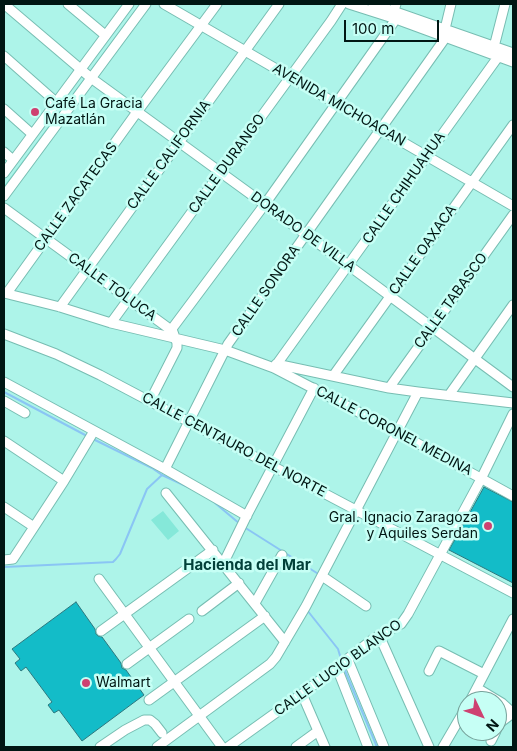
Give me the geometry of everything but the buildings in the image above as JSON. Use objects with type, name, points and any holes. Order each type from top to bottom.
[{"type":"street","name":"DORADO DE VILLA","points":[[4,4],[80,70],[513,386]]},
{"type":"street","points":[[68,4],[105,35]]},
{"type":"street","points":[[4,173],[129,4]]},
{"type":"street","points":[[4,196],[146,4]]},
{"type":"street","name":"AVENIDA MICHOACAN","points":[[164,4],[513,206]]},
{"type":"street","name":"CALLE ZACATECAS","points":[[5,293],[217,4]]},
{"type":"street","name":"CALLE CALIFORNIA","points":[[60,307],[279,4]]},
{"type":"street","name":"CALLE DURANGO","points":[[112,323],[342,4]]},
{"type":"street","points":[[349,4],[395,11]]},
{"type":"street","points":[[373,4],[395,11],[513,62]]},
{"type":"street","name":"CALLE SONORA","points":[[165,469],[225,350],[381,129],[446,33],[451,4]]},
{"type":"street","points":[[494,47],[505,4]]},
{"type":"street","points":[[173,334],[336,104],[395,11]]},
{"type":"street","points":[[446,33],[513,54]]},
{"type":"street","points":[[4,56],[56,102]]},
{"type":"street","name":"CALLE CHIHUAHUA","points":[[275,366],[498,57]]},
{"type":"street","points":[[4,109],[32,134]]},
{"type":"street","name":"CALLE OAXACA","points":[[333,376],[513,125]]},
{"type":"street","points":[[4,152],[13,160]]},
{"type":"street","name":"CALLE TOLUCA","points":[[4,208],[129,299],[173,334]]},
{"type":"street","name":"CALLE TABASCO","points":[[389,388],[513,214]]},
{"type":"street","points":[[5,293],[112,323],[173,334],[275,366],[389,388],[513,403]]},
{"type":"street","points":[[450,395],[513,305]]},
{"type":"street","name":"CALLE CENTAURO DEL NORTE","points":[[4,334],[72,361],[150,400],[188,422],[513,593]]},
{"type":"street","points":[[150,400],[177,348],[173,334]]},
{"type":"street","name":"CALLE CORONEL MEDINA","points":[[275,366],[513,496]]},
{"type":"street","points":[[25,414],[4,401],[7,384],[91,435],[165,469],[245,521]]},
{"type":"street","points":[[223,564],[314,388]]},
{"type":"street","points":[[157,747],[270,664],[276,657],[322,576],[418,392]]},
{"type":"street","name":"CALLE LUCIO BLANCO","points":[[228,747],[348,660],[379,635],[401,624],[481,479],[513,414]]},
{"type":"street","points":[[4,560],[13,558],[64,481],[91,435]]},
{"type":"street","points":[[4,440],[64,481]]},
{"type":"street","points":[[166,493],[285,642]]},
{"type":"street","points":[[4,508],[34,527]]},
{"type":"street","points":[[101,631],[213,550]]},
{"type":"street","points":[[255,603],[282,556]]},
{"type":"street","points":[[322,576],[366,606]]},
{"type":"street","points":[[99,579],[222,747]]},
{"type":"street","points":[[202,611],[239,583]]},
{"type":"street","points":[[149,700],[265,616]]},
{"type":"street","points":[[127,664],[189,619]]},
{"type":"street","points":[[475,691],[513,619]]},
{"type":"street","points":[[379,635],[429,747]]},
{"type":"street","points":[[429,671],[440,651],[484,674]]},
{"type":"street","points":[[348,660],[384,747]]},
{"type":"street","points":[[337,668],[368,747]]},
{"type":"street","points":[[477,688],[513,713]]},
{"type":"street","points":[[302,694],[325,747]]},
{"type":"street","points":[[100,747],[144,720],[150,720],[162,733]]},
{"type":"street","points":[[443,747],[457,723]]},
{"type":"street","points":[[296,747],[318,731]]},
{"type":"green space","points":[[138,10],[4,194],[4,186]]},
{"type":"green space","points":[[163,511],[179,531],[168,540],[151,520]]},
{"type":"waterway","points":[[4,392],[87,436]]},
{"type":"waterway","points":[[93,439],[152,468],[162,475]]},
{"type":"waterway","points":[[4,567],[113,562],[120,554],[147,489],[162,475],[190,488]]},
{"type":"waterway","points":[[215,503],[240,524]]},
{"type":"waterway","points":[[244,527],[320,575]]},
{"type":"waterway","points":[[307,610],[338,649],[341,659]]},
{"type":"waterway","points":[[343,666],[377,747]]},
{"type":"place","name":"Café La Gracia Mazatlán","points":[[35,112]]},
{"type":"place","name":"Gral. Ignacio Zaragoza y Aquiles Serdan","points":[[488,526]]},
{"type":"place","name":"Walmart","points":[[86,683]]},
{"type":"district","name":"Hacienda del Mar","points":[[247,565]]}]
